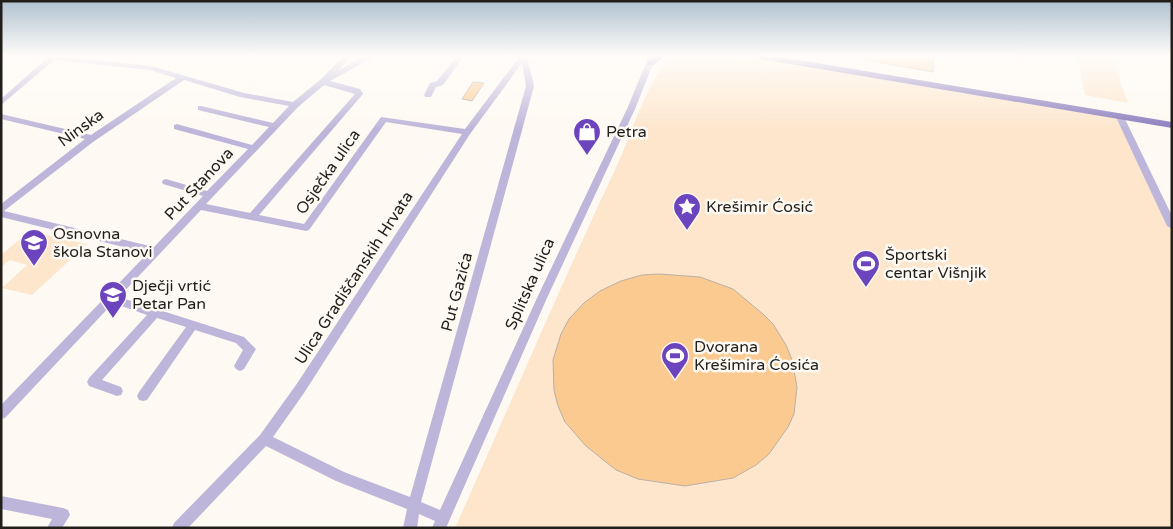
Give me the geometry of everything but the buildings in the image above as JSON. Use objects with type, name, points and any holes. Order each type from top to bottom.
[{"type":"main road","points":[[911,81],[1172,125]]},
{"type":"street","points":[[1,103],[25,81]]},
{"type":"street","name":"Ninska","points":[[1,209],[42,175],[92,138],[177,81]]},
{"type":"street","points":[[195,81],[243,95],[295,105]]},
{"type":"street","points":[[428,95],[433,85],[442,81]]},
{"type":"street","name":"Ulica Gradiščanskih Hrvata","points":[[179,528],[264,439],[300,389],[467,132],[505,81]]},
{"type":"street","name":"Put Gazića","points":[[410,528],[414,504],[530,86],[529,81]]},
{"type":"street","name":"Splitska ulica","points":[[441,523],[642,81]]},
{"type":"street","points":[[252,217],[359,94],[358,91],[324,82]]},
{"type":"street","name":"Put Stanova","points":[[1,414],[274,126],[295,105],[324,82]]},
{"type":"street","points":[[202,108],[274,126]]},
{"type":"street","points":[[1119,115],[1172,226]]},
{"type":"street","points":[[1,116],[92,138]]},
{"type":"street","name":"Osječka ulica","points":[[199,206],[306,228],[384,119],[467,132]]},
{"type":"street","points":[[177,127],[254,148]]},
{"type":"street","points":[[166,182],[209,195]]},
{"type":"street","points":[[1,214],[157,251]]},
{"type":"street","points":[[112,299],[240,340],[250,349],[240,366]]},
{"type":"street","points":[[117,391],[93,382],[155,312]]},
{"type":"street","points":[[143,396],[193,325]]},
{"type":"street","points":[[264,439],[342,477],[414,504],[441,523]]},
{"type":"street","points":[[1,502],[63,515],[54,528]]},
{"type":"shaded area","name":"Športski centar Višnjik","points":[[654,81],[911,81],[1119,115],[1172,233],[1172,528],[455,528],[619,161]]},
{"type":"shaded area","points":[[1082,81],[1120,81],[1128,103],[1085,95]]},
{"type":"shaded area","name":"Osnovna škola Stanovi","points":[[30,231],[87,244],[32,295],[2,288],[27,265],[10,260],[1,267],[1,255]]},
{"type":"place","name":"Petra","points":[[587,156]]},
{"type":"place","name":"Krešimir Ćosić","points":[[687,231]]},
{"type":"place","name":"Osnovna škola Stanovi","points":[[34,267]]},
{"type":"place","name":"Športski centar Višnjik","points":[[866,288]]},
{"type":"place","name":"Dječji vrtić Petar Pan","points":[[113,319]]},
{"type":"place","name":"Dvorana Krešimira Ćosića","points":[[675,380]]}]
